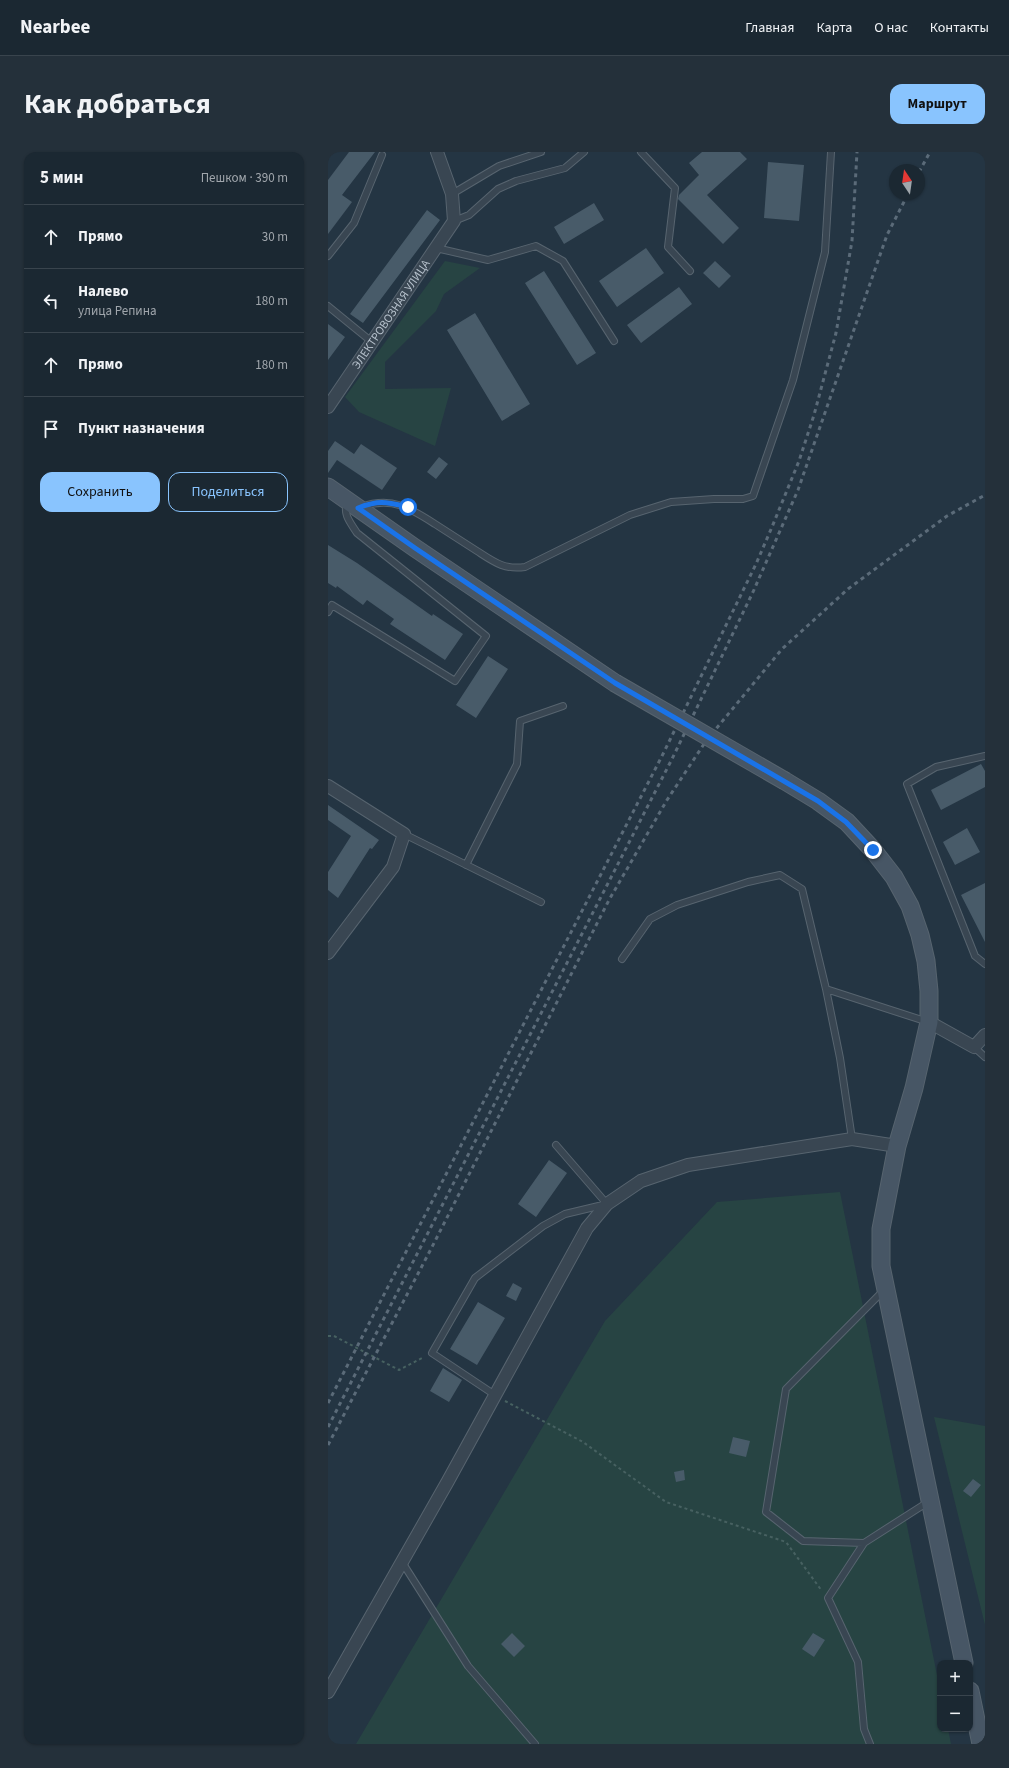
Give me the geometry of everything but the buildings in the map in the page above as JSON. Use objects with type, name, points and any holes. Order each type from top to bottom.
[{"type":"main road","points":[[328,487],[415,548],[615,683],[786,781],[818,801],[846,822],[873,850],[894,877],[910,906],[920,935],[926,961],[929,992],[929,1022],[914,1088],[897,1146],[881,1229],[881,1266],[963,1660]]},
{"type":"main road","points":[[971,1696],[981,1744]]},
{"type":"street","points":[[437,152],[452,194],[454,221]]},
{"type":"street","name":"ЭЛЕКТРОВОЗНАЯ УЛИЦА","points":[[328,407],[454,221]]},
{"type":"street","points":[[328,786],[404,834],[393,867],[328,953]]},
{"type":"street","points":[[929,1022],[974,1047],[985,1035]]},
{"type":"street","points":[[328,1692],[588,1228],[607,1204],[641,1181],[688,1165],[852,1139],[897,1146]]},
{"type":"lane","points":[[452,194],[499,166],[541,152]]},
{"type":"lane","points":[[454,221],[469,215],[498,189],[516,181],[565,168],[584,152]]},
{"type":"lane","points":[[641,152],[675,188],[668,247],[690,271]]},
{"type":"lane","points":[[328,612],[330,603],[455,681],[486,636],[357,532],[346,517],[344,509],[352,504],[374,502],[390,502],[408,507],[496,563],[514,569],[525,567],[630,515],[671,502],[714,499],[743,499],[753,496],[793,380],[825,252],[830,152]]},
{"type":"lane","points":[[328,256],[354,223],[382,155]]},
{"type":"lane","points":[[436,248],[488,260],[536,246],[564,261],[614,341]]},
{"type":"lane","points":[[328,306],[372,342]]},
{"type":"lane","points":[[466,865],[517,764],[520,721],[563,706]]},
{"type":"lane","points":[[985,756],[936,766],[907,784],[975,956],[985,964]]},
{"type":"lane","points":[[404,834],[541,902]]},
{"type":"lane","points":[[622,959],[650,919],[677,905],[748,882],[780,875],[802,889],[826,989],[840,1058],[852,1139]]},
{"type":"lane","points":[[826,989],[929,1022]]},
{"type":"lane","points":[[974,1047],[985,1057]]},
{"type":"lane","points":[[495,1395],[432,1353],[475,1278],[543,1226],[565,1214],[607,1204],[556,1145]]},
{"type":"lane","points":[[864,1542],[803,1541],[766,1512],[786,1389],[885,1288]]},
{"type":"lane","points":[[870,1744],[864,1729],[858,1662],[828,1598],[864,1542],[931,1500]]},
{"type":"lane","points":[[402,1562],[468,1666],[535,1744]]},
{"type":"path","points":[[328,1336],[334,1336],[400,1370],[432,1353]]},
{"type":"path","points":[[495,1395],[583,1442],[666,1502],[786,1542],[828,1598]]},
{"type":"green space","points":[[445,261],[480,268],[444,294],[436,311],[385,362],[385,389],[451,388],[435,446],[359,412],[345,397]]},
{"type":"green space","points":[[840,1192],[937,1675],[937,1732],[949,1732],[951,1744],[356,1744],[605,1321],[717,1202]]},
{"type":"green space","points":[[934,1417],[985,1426],[985,1625]]},
{"type":"railway","points":[[328,1403],[663,754],[756,564],[772,527],[799,461],[814,415],[836,333],[852,241],[857,152]]},
{"type":"railway","points":[[923,164],[930,152]]},
{"type":"railway","points":[[328,1427],[672,759],[753,592],[798,490],[887,235],[905,200]]},
{"type":"railway","points":[[328,1445],[432,1247],[609,900],[667,800],[706,741],[782,649],[848,589],[947,516],[985,495]]},
{"type":"route","points":[[408,507],[390,502],[374,502],[358,508],[615,683],[786,781],[818,801],[846,822],[873,850]]}]
